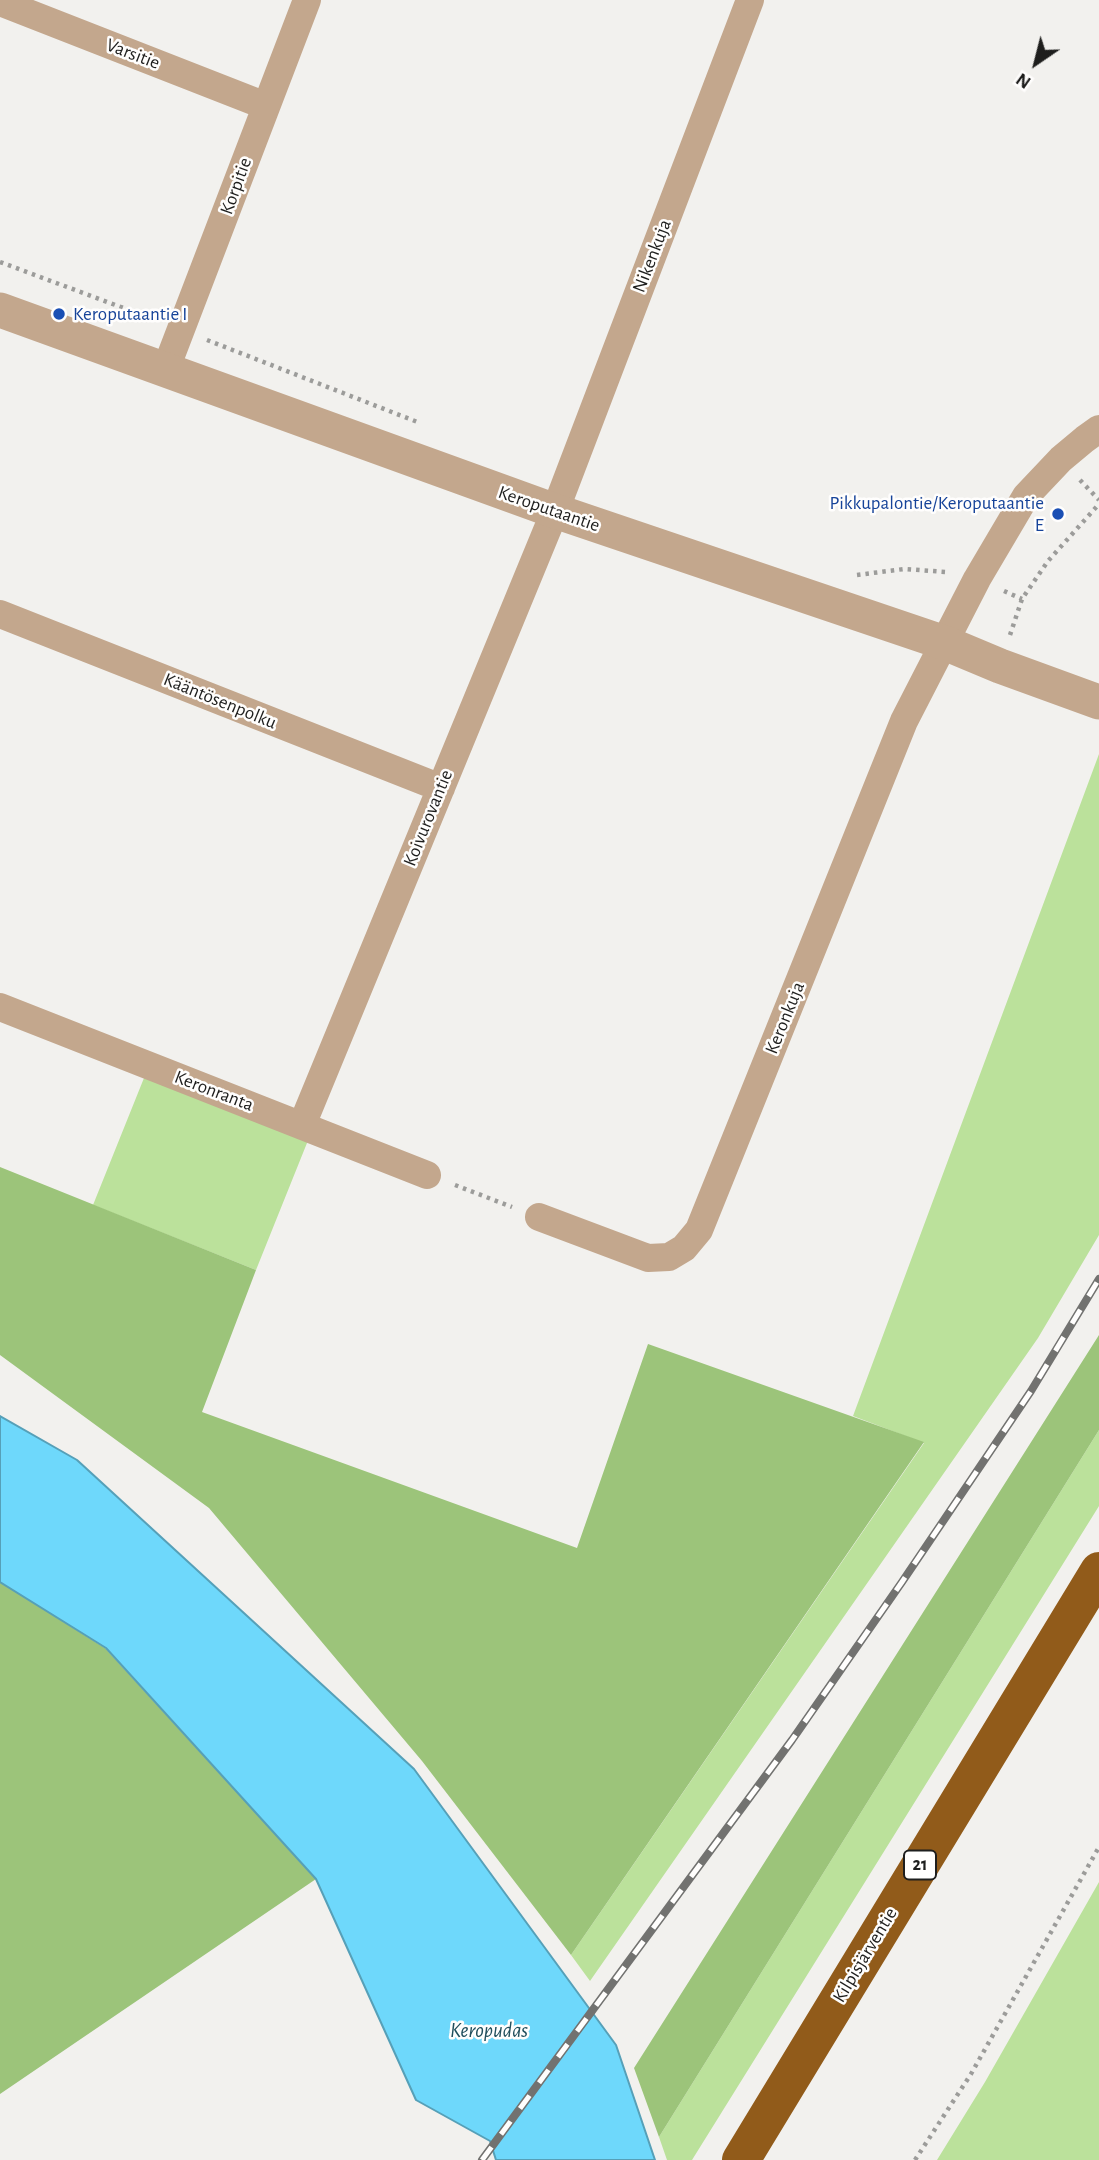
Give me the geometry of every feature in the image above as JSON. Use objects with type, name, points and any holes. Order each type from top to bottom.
[{"type":"highway","name":"Kilpisjärventie","points":[[741,2160],[1099,1571]]},
{"type":"street","name":"Korpitie","points":[[165,371],[307,0]]},
{"type":"street","name":"Nikenkuja","points":[[555,511],[750,0]]},
{"type":"street","name":"Varsitie","points":[[0,2],[266,106]]},
{"type":"street","name":"Keroputaantie","points":[[0,310],[555,511],[945,643],[1099,702]]},
{"type":"street","name":"Keronkuja","points":[[539,1217],[648,1258],[669,1257],[684,1248],[699,1230],[904,721],[977,579],[1026,496],[1060,460],[1099,429]]},
{"type":"street","name":"Koivurovantie","points":[[302,1125],[555,511]]},
{"type":"street","name":"Kääntösenpolku","points":[[0,614],[441,788]]},
{"type":"street","name":"Keronranta","points":[[0,1007],[427,1175]]},
{"type":"path","points":[[0,262],[422,423]]},
{"type":"path","points":[[1000,666],[1022,599],[1048,561],[1099,504]]},
{"type":"path","points":[[851,576],[904,569],[948,572],[977,579],[1022,599]]},
{"type":"path","points":[[427,1175],[539,1217]]},
{"type":"path","points":[[915,2160],[971,2074],[1099,1847]]},
{"type":"green space","points":[[1099,754],[1099,1235],[1038,1338],[590,1981],[571,1955],[924,1443],[853,1416]]},
{"type":"green space","points":[[146,1073],[309,1138],[256,1270],[93,1205]]},
{"type":"green space","points":[[0,1167],[256,1270],[202,1412],[577,1548],[648,1344],[924,1442],[571,1955],[422,1761],[209,1508],[0,1355]]},
{"type":"green space","points":[[1099,1335],[1099,1430],[659,2137],[634,2068]]},
{"type":"green space","points":[[1099,1430],[1099,1506],[692,2160],[667,2160],[659,2137]]},
{"type":"green space","points":[[0,1582],[105,1648],[316,1879],[0,2094]]},
{"type":"green space","points":[[1099,1882],[1099,2160],[937,2160],[985,2082]]},
{"type":"water","name":"Keropudas","points":[[0,1416],[77,1460],[414,1769],[616,2045],[655,2160],[496,2160],[490,2141],[416,2100],[316,1879],[106,1648],[0,1582]]},
{"type":"railway","points":[[482,2160],[792,1740],[1031,1391],[1099,1279]]},
{"type":"place","name":"Keroputaantie I","points":[[59,314]]},
{"type":"place","name":"Pikkupalontie/Keroputaantie E","points":[[1058,514]]}]
